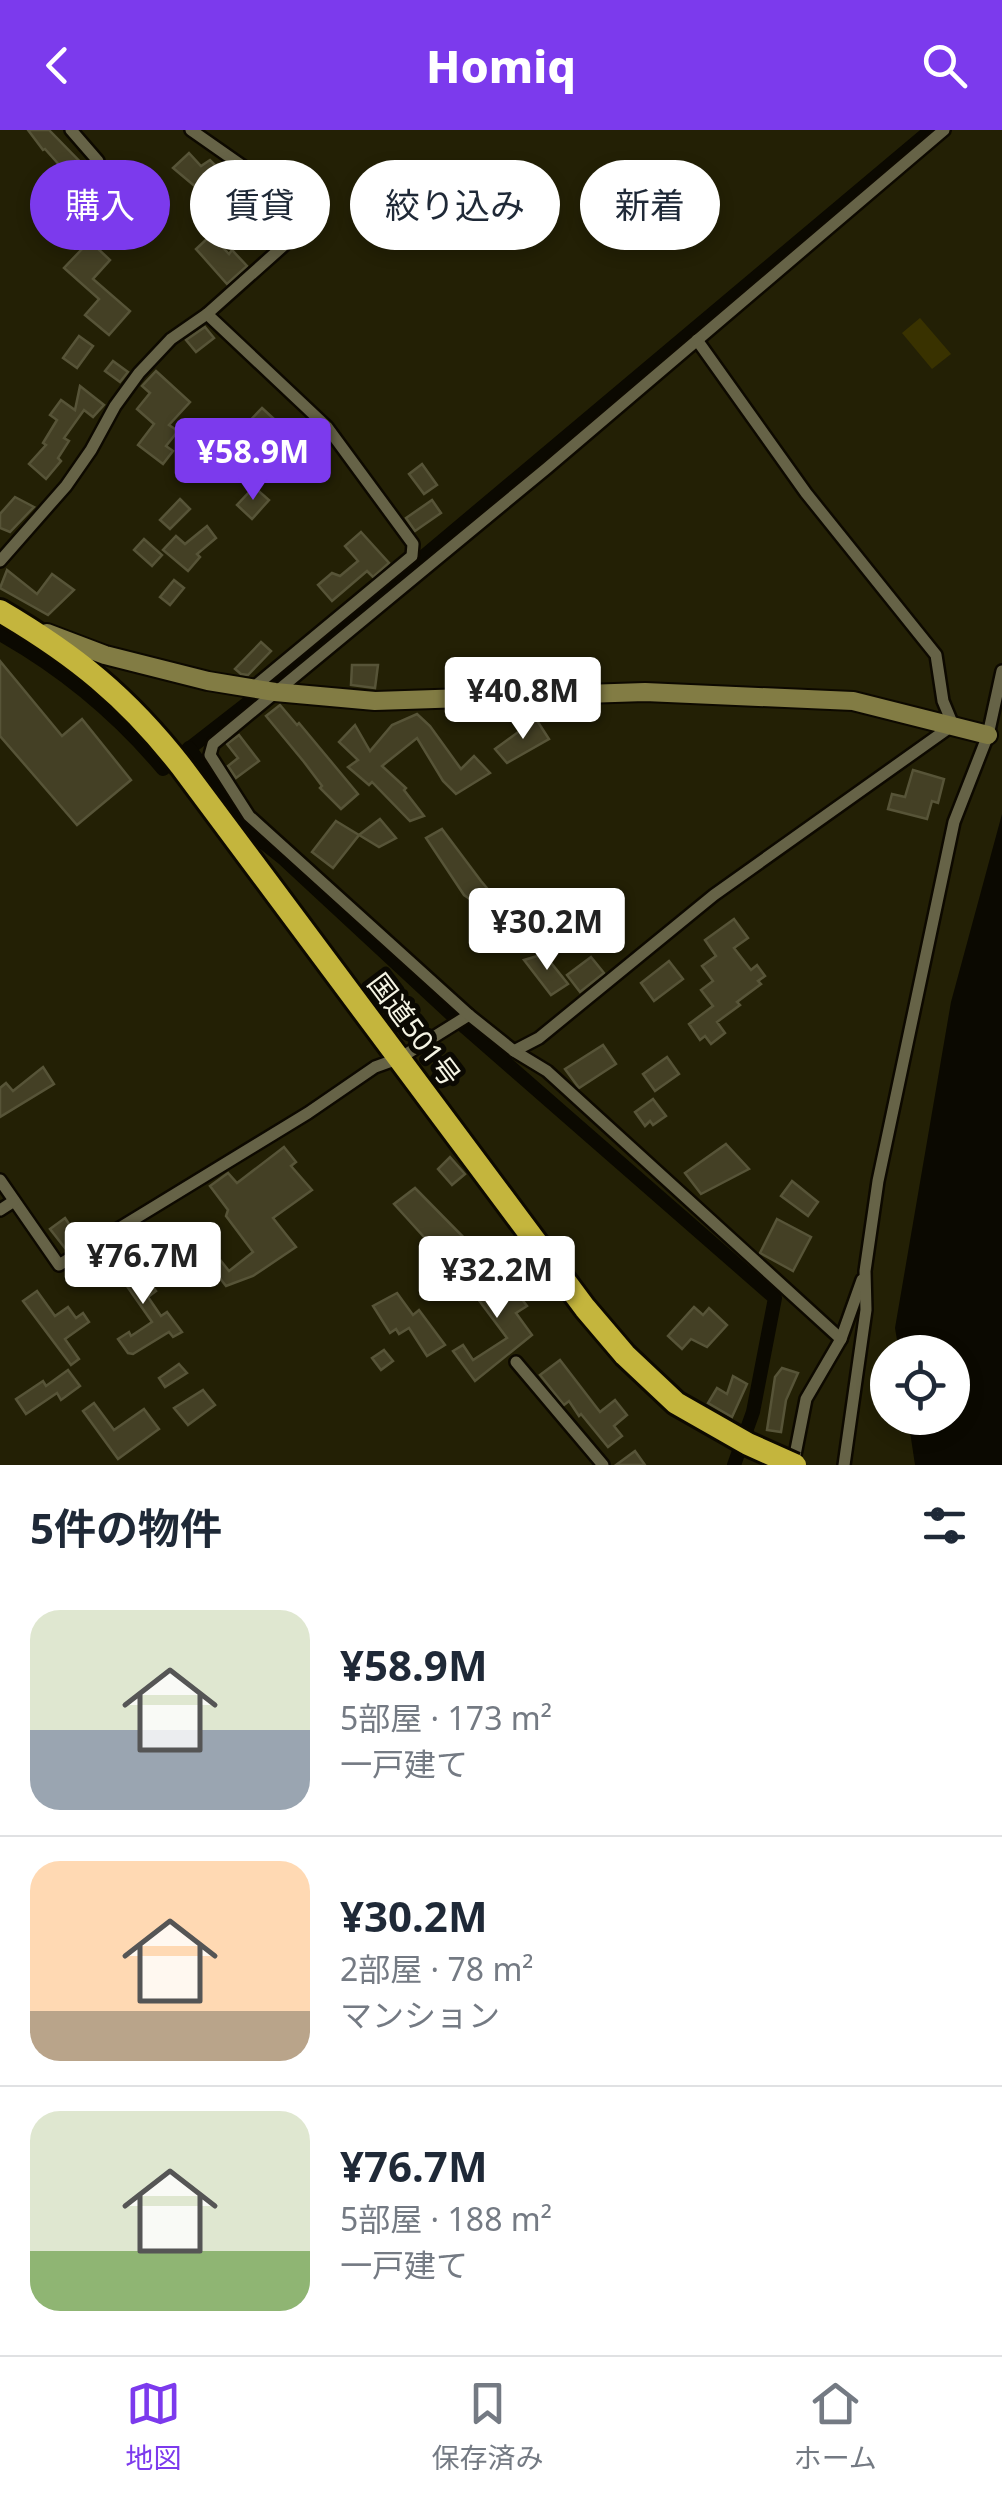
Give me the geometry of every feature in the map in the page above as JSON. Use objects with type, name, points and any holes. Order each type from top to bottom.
[{"type":"highway","name":"国道501号","points":[[9,616],[88,668],[136,711],[177,760],[625,1355],[688,1410],[794,1465]]},
{"type":"street","points":[[72,130],[97,160]]},
{"type":"street","points":[[0,561],[66,486],[128,386],[171,339],[207,314],[291,239],[312,214],[191,130]]},
{"type":"street","points":[[840,1339],[547,1071],[463,1019],[250,816],[210,756],[213,744],[547,468],[944,130]]},
{"type":"street","points":[[207,314],[327,427],[413,544],[412,556],[254,687]]},
{"type":"street","points":[[698,340],[806,492],[936,655],[944,701],[954,725]]},
{"type":"street","points":[[9,616],[105,656],[274,692],[375,701],[645,692],[853,700],[988,735]]},
{"type":"street","points":[[844,1465],[866,1310],[865,1271],[878,1181],[954,822],[988,735],[1002,671]]},
{"type":"street","points":[[514,1051],[539,1038],[714,895],[954,725]]},
{"type":"street","points":[[0,1180],[58,1265],[308,1113],[375,1067],[400,1058],[463,1019]]},
{"type":"street","points":[[0,1210],[14,1201]]},
{"type":"street","points":[[794,1465],[806,1399],[840,1339],[865,1271]]},
{"type":"street","points":[[516,1362],[603,1465]]},
{"type":"shaded area","points":[[920,318],[951,354],[932,369],[902,333]]},
{"type":"shaded area","points":[[1002,814],[1002,1465],[915,1465],[911,1435],[970,1435],[970,1335],[896,1335],[895,1328],[951,1002]]},
{"type":"building","points":[[28,130],[49,130],[78,160],[55,160]]},
{"type":"building","points":[[189,153],[195,160],[190,160],[190,182],[173,168]]},
{"type":"building","points":[[81,250],[99,250],[110,260],[93,279],[130,311],[109,335],[85,315],[99,299],[64,268]]},
{"type":"building","points":[[197,250],[225,250],[229,254],[232,250],[247,266],[227,284]]},
{"type":"building","points":[[205,327],[214,338],[196,352],[186,340]]},
{"type":"building","points":[[79,336],[93,346],[77,368],[63,358]]},
{"type":"building","points":[[113,361],[128,372],[120,382],[105,371]]},
{"type":"building","points":[[156,371],[190,402],[169,425],[178,431],[166,446],[173,451],[163,464],[138,445],[154,424],[137,409],[150,393],[142,386]]},
{"type":"building","points":[[80,386],[104,405],[93,417],[84,410],[64,438],[69,441],[58,458],[61,461],[46,479],[29,464],[46,445],[43,443],[57,420],[50,415],[61,400],[75,410]]},
{"type":"building","points":[[262,408],[287,431],[290,428],[304,440],[291,455],[296,459],[285,472],[241,430]]},
{"type":"building","points":[[422,464],[437,485],[424,494],[409,474]]},
{"type":"building","points":[[254,487],[269,500],[252,519],[237,505]]},
{"type":"building","points":[[15,497],[34,507],[10,532],[0,528],[0,514]]},
{"type":"building","points":[[180,499],[190,509],[170,529],[160,520]]},
{"type":"building","points":[[432,500],[441,513],[415,531],[406,518]]},
{"type":"building","points":[[207,526],[216,538],[197,554],[200,557],[188,571],[163,550],[176,536],[185,544]]},
{"type":"building","points":[[361,532],[389,563],[373,577],[367,571],[332,601],[318,585],[332,573],[340,576],[358,561],[345,546]]},
{"type":"building","points":[[144,539],[162,555],[152,566],[134,550]]},
{"type":"building","points":[[7,570],[37,594],[52,574],[74,590],[48,615],[0,588]]},
{"type":"building","points":[[174,580],[184,588],[170,605],[160,597]]},
{"type":"building","points":[[261,642],[271,651],[248,675],[241,674],[235,669]]},
{"type":"building","points":[[0,661],[62,736],[82,719],[131,780],[77,825],[0,736]]},
{"type":"building","points":[[352,665],[378,665],[375,688],[351,685]]},
{"type":"building","points":[[280,705],[358,794],[341,809],[320,788],[266,716]]},
{"type":"building","points":[[417,714],[461,769],[474,756],[490,773],[456,794],[443,781],[417,738],[382,766],[406,788],[424,816],[410,821],[372,782],[369,785],[348,767],[358,760],[339,742],[355,725],[370,751],[392,725]]},
{"type":"building","points":[[536,719],[549,739],[507,763],[495,749]]},
{"type":"building","points":[[239,735],[259,761],[236,778],[228,766],[238,758],[227,744]]},
{"type":"building","points":[[913,770],[944,779],[938,803],[932,801],[927,819],[888,809],[892,794],[905,797]]},
{"type":"building","points":[[380,819],[396,838],[379,847],[359,835]]},
{"type":"building","points":[[336,821],[359,835],[333,868],[312,852]]},
{"type":"building","points":[[442,829],[481,881],[508,913],[513,911],[532,938],[516,949],[486,910],[464,895],[426,838]]},
{"type":"building","points":[[734,919],[748,938],[734,948],[751,970],[757,965],[765,976],[758,981],[761,984],[737,1002],[740,1005],[717,1022],[725,1033],[711,1044],[705,1036],[700,1040],[689,1024],[713,1006],[701,990],[713,981],[702,966],[716,956],[705,940]]},
{"type":"building","points":[[544,954],[568,984],[551,995],[524,960]]},
{"type":"building","points":[[591,957],[604,973],[580,992],[567,975]]},
{"type":"building","points":[[669,961],[683,979],[654,1001],[641,983]]},
{"type":"building","points":[[603,1045],[616,1064],[579,1088],[565,1069]]},
{"type":"building","points":[[667,1057],[679,1074],[655,1091],[643,1074]]},
{"type":"building","points":[[43,1067],[54,1084],[0,1117],[0,1088],[6,1083],[13,1091]]},
{"type":"building","points":[[653,1099],[666,1116],[645,1126],[635,1112]]},
{"type":"building","points":[[726,1144],[749,1169],[701,1194],[685,1173]]},
{"type":"building","points":[[284,1147],[296,1162],[291,1166],[312,1190],[273,1218],[296,1247],[253,1276],[226,1286],[212,1268],[221,1261],[229,1271],[253,1252],[210,1186],[228,1173],[237,1183]]},
{"type":"building","points":[[450,1157],[465,1174],[452,1185],[438,1169]]},
{"type":"building","points":[[792,1181],[818,1202],[808,1216],[781,1196]]},
{"type":"building","points":[[415,1188],[476,1250],[454,1270],[394,1204]]},
{"type":"building","points":[[65,1218],[79,1239],[65,1248],[50,1229]]},
{"type":"building","points":[[777,1219],[811,1237],[793,1271],[760,1253]]},
{"type":"building","points":[[125,1249],[156,1291],[148,1297],[161,1316],[167,1312],[182,1332],[173,1337],[169,1332],[133,1354],[118,1339],[129,1332],[131,1336],[152,1322],[122,1279],[126,1276],[112,1257]]},
{"type":"building","points":[[497,1266],[527,1306],[516,1313],[532,1335],[475,1381],[453,1351],[463,1345],[473,1360],[507,1338],[469,1287]]},
{"type":"building","points":[[37,1291],[55,1316],[68,1307],[76,1318],[83,1313],[89,1322],[65,1339],[79,1359],[71,1365],[23,1301]]},
{"type":"building","points":[[397,1293],[413,1315],[419,1310],[445,1345],[427,1356],[409,1328],[399,1334],[396,1329],[390,1333],[373,1306]]},
{"type":"building","points":[[694,1307],[703,1315],[709,1308],[727,1325],[707,1347],[691,1339],[682,1349],[668,1336]]},
{"type":"building","points":[[384,1350],[393,1361],[381,1370],[372,1358]]},
{"type":"building","points":[[560,1360],[600,1412],[615,1400],[627,1415],[614,1426],[622,1436],[608,1447],[569,1401],[564,1405],[540,1375]]},
{"type":"building","points":[[179,1364],[187,1373],[165,1387],[159,1378]]},
{"type":"building","points":[[782,1368],[798,1373],[786,1400],[781,1432],[767,1430],[775,1377]]},
{"type":"building","points":[[68,1370],[80,1386],[61,1400],[57,1393],[26,1414],[16,1399],[43,1381],[46,1386]]},
{"type":"building","points":[[733,1376],[747,1384],[732,1417],[708,1403],[717,1388],[727,1394]]},
{"type":"building","points":[[203,1390],[215,1405],[188,1425],[174,1408]]},
{"type":"building","points":[[94,1403],[114,1430],[144,1409],[159,1429],[118,1459],[83,1411]]},
{"type":"building","points":[[635,1451],[645,1465],[616,1465]]},
{"type":"waterway","points":[[279,678],[931,130]]},
{"type":"waterway","points":[[0,634],[88,694],[163,769],[249,702]]},
{"type":"waterway","points":[[189,748],[250,832],[466,1028],[775,1298],[753,1412],[734,1465]]}]
